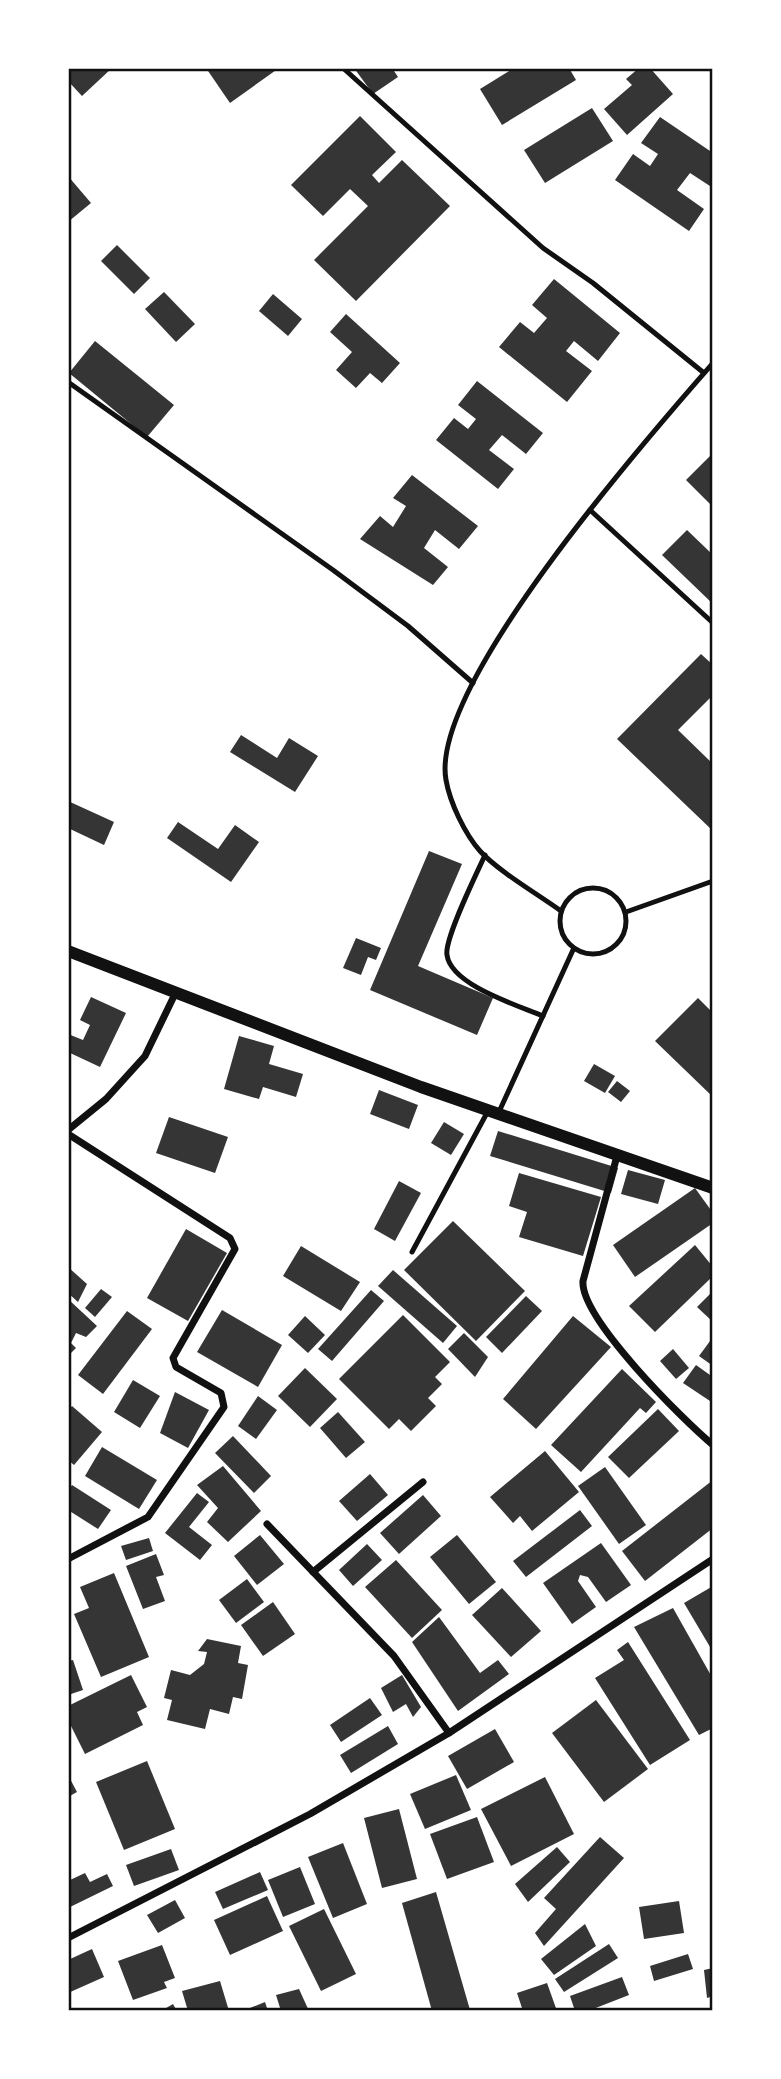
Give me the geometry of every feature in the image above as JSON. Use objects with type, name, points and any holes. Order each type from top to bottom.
[{"type":"street","points":[[68,951],[175,994],[493,1112],[713,1188]]},
{"type":"street","points":[[68,1559],[148,1517],[224,1407],[221,1393],[176,1367],[173,1358],[234,1249],[230,1238],[68,1132],[106,1099],[145,1056],[175,994]]},
{"type":"street","points":[[617,1156],[583,1281],[586,1302],[657,1393],[713,1446]]},
{"type":"street","points":[[313,1572],[423,1482]]},
{"type":"street","points":[[267,1524],[394,1656],[449,1732]]},
{"type":"street","points":[[68,1938],[310,1814],[449,1732],[713,1559]]},
{"type":"lane","points":[[343,68],[543,248],[593,283],[704,373]]},
{"type":"lane","points":[[561,912],[485,855],[458,813],[446,783],[443,760],[448,735],[473,683],[509,621],[617,474],[713,363]]},
{"type":"lane","points":[[68,382],[333,570],[408,626],[473,683]]},
{"type":"lane","points":[[590,510],[713,623]]},
{"type":"lane","points":[[485,855],[446,947],[450,965],[472,985],[543,1016]]},
{"type":"lane","points":[[626,912],[713,881]]},
{"type":"lane","points":[[591,888],[612,894],[626,912],[624,937],[617,945],[596,954],[573,950],[561,929],[561,912],[569,898],[591,888]]},
{"type":"lane","points":[[412,1252],[493,1112],[543,1016],[573,950]]},
{"type":"building","points":[[68,68],[112,68],[82,96],[68,81]]},
{"type":"building","points":[[206,68],[279,68],[230,103]]},
{"type":"building","points":[[354,68],[392,68],[398,77],[373,94]]},
{"type":"building","points":[[514,68],[569,68],[576,80],[502,125],[480,89]]},
{"type":"building","points":[[639,68],[650,68],[673,94],[627,135],[604,109],[632,85],[626,79]]},
{"type":"building","points":[[592,108],[613,141],[545,183],[524,150]]},
{"type":"building","points":[[360,116],[396,152],[372,175],[379,183],[402,160],[450,206],[356,301],[314,260],[368,206],[350,189],[323,216],[291,185]]},
{"type":"building","points":[[660,117],[713,153],[713,188],[690,173],[677,190],[704,209],[689,231],[615,180],[633,154],[650,166],[658,154],[641,143]]},
{"type":"building","points":[[68,176],[91,203],[68,222]]},
{"type":"building","points":[[117,245],[150,278],[134,294],[101,261]]},
{"type":"building","points":[[554,279],[620,333],[598,361],[574,341],[566,351],[592,371],[567,402],[499,347],[520,322],[534,333],[547,318],[532,305]]},
{"type":"building","points":[[164,292],[195,324],[176,342],[145,309]]},
{"type":"building","points":[[273,294],[302,319],[288,336],[259,311]]},
{"type":"building","points":[[346,314],[400,363],[382,383],[370,373],[356,388],[336,370],[352,352],[330,332]]},
{"type":"building","points":[[95,341],[174,405],[147,437],[69,373]]},
{"type":"building","points":[[477,381],[543,433],[526,454],[502,435],[489,450],[514,469],[498,489],[436,440],[454,418],[468,429],[476,419],[458,405]]},
{"type":"building","points":[[713,453],[713,507],[686,480]]},
{"type":"building","points":[[412,475],[478,526],[459,549],[435,530],[424,548],[448,567],[433,585],[360,539],[380,516],[393,527],[406,506],[393,498]]},
{"type":"building","points":[[687,530],[713,555],[713,604],[662,555]]},
{"type":"building","points":[[701,654],[713,665],[713,695],[678,730],[713,764],[713,831],[617,739]]},
{"type":"building","points":[[241,735],[277,758],[289,738],[318,756],[295,792],[230,752]]},
{"type":"building","points":[[68,801],[114,822],[104,845],[68,828]]},
{"type":"building","points":[[178,822],[218,849],[235,825],[259,842],[231,882],[167,838]]},
{"type":"building","points":[[429,851],[462,864],[418,966],[493,998],[477,1035],[370,990]]},
{"type":"building","points":[[356,938],[381,948],[376,960],[368,957],[361,975],[343,968]]},
{"type":"building","points":[[91,997],[126,1013],[100,1067],[68,1052],[68,1034],[83,1040],[90,1025],[80,1020]]},
{"type":"building","points":[[698,998],[713,1013],[713,1097],[655,1041]]},
{"type":"building","points":[[239,1036],[274,1046],[269,1064],[303,1074],[296,1097],[263,1087],[259,1099],[224,1089]]},
{"type":"building","points":[[594,1064],[615,1076],[605,1093],[584,1081]]},
{"type":"building","points":[[617,1081],[630,1091],[621,1102],[608,1092]]},
{"type":"building","points":[[379,1090],[418,1105],[409,1129],[370,1114]]},
{"type":"building","points":[[169,1117],[228,1137],[215,1173],[156,1153]]},
{"type":"building","points":[[444,1122],[464,1134],[451,1155],[431,1143]]},
{"type":"building","points":[[498,1131],[618,1168],[611,1193],[490,1156]]},
{"type":"building","points":[[628,1170],[665,1180],[658,1204],[621,1194]]},
{"type":"building","points":[[519,1173],[601,1197],[583,1256],[519,1237],[527,1212],[509,1206]]},
{"type":"building","points":[[399,1181],[421,1193],[395,1241],[374,1229]]},
{"type":"building","points":[[695,1188],[713,1213],[713,1223],[635,1277],[613,1245]]},
{"type":"building","points":[[453,1221],[525,1291],[476,1341],[404,1270]]},
{"type":"building","points":[[186,1229],[227,1253],[188,1321],[147,1298]]},
{"type":"building","points":[[695,1245],[713,1267],[713,1276],[655,1332],[629,1306]]},
{"type":"building","points":[[301,1246],[360,1282],[341,1311],[283,1276]]},
{"type":"building","points":[[68,1267],[87,1284],[78,1302],[68,1293]]},
{"type":"building","points":[[393,1270],[457,1326],[443,1343],[378,1286]]},
{"type":"building","points":[[101,1289],[112,1297],[95,1317],[85,1308]]},
{"type":"building","points":[[371,1290],[384,1301],[332,1361],[318,1349]]},
{"type":"building","points":[[713,1291],[713,1322],[697,1307]]},
{"type":"building","points":[[526,1296],[542,1311],[502,1353],[486,1337]]},
{"type":"building","points":[[68,1299],[97,1326],[86,1337],[76,1333],[71,1343],[76,1348],[68,1356]]},
{"type":"building","points":[[222,1310],[282,1345],[258,1387],[197,1352]]},
{"type":"building","points":[[127,1311],[152,1329],[103,1394],[78,1375]]},
{"type":"building","points":[[403,1315],[450,1362],[435,1377],[442,1384],[428,1398],[436,1406],[411,1431],[399,1419],[389,1429],[339,1379]]},
{"type":"building","points":[[305,1316],[325,1335],[308,1353],[288,1335]]},
{"type":"building","points":[[573,1316],[611,1347],[536,1429],[503,1399]]},
{"type":"building","points":[[464,1333],[488,1357],[475,1377],[448,1349]]},
{"type":"building","points":[[713,1337],[713,1366],[699,1356]]},
{"type":"building","points":[[673,1349],[689,1368],[676,1379],[660,1361]]},
{"type":"building","points":[[696,1365],[710,1375],[713,1370],[713,1403],[683,1383]]},
{"type":"building","points":[[305,1368],[337,1399],[310,1427],[278,1396]]},
{"type":"building","points":[[622,1369],[656,1402],[646,1413],[640,1408],[581,1472],[551,1445]]},
{"type":"building","points":[[133,1380],[160,1396],[140,1428],[114,1412]]},
{"type":"building","points":[[175,1392],[209,1410],[188,1448],[160,1433]]},
{"type":"building","points":[[258,1396],[277,1410],[256,1439],[238,1426]]},
{"type":"building","points":[[72,1406],[102,1432],[74,1465],[68,1460],[68,1411]]},
{"type":"building","points":[[658,1409],[679,1431],[629,1478],[608,1457]]},
{"type":"building","points":[[338,1412],[365,1442],[346,1458],[320,1428]]},
{"type":"building","points":[[233,1436],[271,1476],[254,1493],[215,1453]]},
{"type":"building","points":[[102,1447],[157,1480],[139,1509],[85,1476]]},
{"type":"building","points":[[545,1451],[579,1492],[532,1531],[520,1516],[513,1523],[490,1497]]},
{"type":"building","points":[[223,1466],[261,1511],[228,1542],[207,1522],[218,1508],[197,1485]]},
{"type":"building","points":[[605,1467],[646,1525],[619,1544],[578,1486]]},
{"type":"building","points":[[370,1474],[388,1495],[357,1521],[339,1501]]},
{"type":"building","points":[[713,1480],[713,1528],[645,1581],[622,1551]]},
{"type":"building","points":[[72,1485],[111,1510],[98,1529],[68,1510],[68,1491]]},
{"type":"building","points":[[197,1493],[209,1502],[189,1527],[212,1545],[200,1560],[165,1533]]},
{"type":"building","points":[[423,1495],[441,1516],[399,1554],[380,1533]]},
{"type":"building","points":[[580,1510],[592,1526],[526,1577],[513,1561]]},
{"type":"building","points":[[260,1535],[284,1564],[257,1585],[234,1556]]},
{"type":"building","points":[[457,1535],[496,1582],[469,1604],[430,1557]]},
{"type":"building","points":[[149,1538],[153,1551],[126,1560],[121,1546]]},
{"type":"building","points":[[601,1543],[631,1585],[606,1602],[588,1577],[580,1575],[578,1581],[596,1607],[572,1624],[543,1583]]},
{"type":"building","points":[[367,1544],[382,1560],[353,1586],[339,1570]]},
{"type":"building","points":[[156,1554],[164,1575],[156,1577],[165,1601],[143,1609],[126,1566]]},
{"type":"building","points":[[396,1560],[442,1610],[412,1638],[365,1587]]},
{"type":"building","points":[[114,1573],[149,1657],[101,1677],[74,1614],[89,1608],[80,1587]]},
{"type":"building","points":[[247,1579],[264,1602],[236,1623],[219,1600]]},
{"type":"building","points":[[713,1586],[713,1652],[684,1603]]},
{"type":"building","points":[[502,1588],[541,1631],[511,1657],[472,1615]]},
{"type":"building","points":[[273,1602],[295,1634],[263,1656],[241,1625]]},
{"type":"building","points":[[673,1608],[713,1679],[713,1728],[699,1735],[634,1627]]},
{"type":"building","points":[[439,1617],[480,1673],[498,1660],[509,1674],[458,1711],[412,1642]]},
{"type":"building","points":[[207,1639],[241,1646],[238,1663],[248,1665],[242,1699],[233,1697],[229,1714],[210,1709],[205,1729],[167,1720],[172,1700],[164,1698],[171,1670],[190,1675],[204,1664],[207,1652],[198,1651]]},
{"type":"building","points":[[628,1642],[690,1740],[650,1765],[595,1678],[624,1660],[617,1650]]},
{"type":"building","points":[[73,1660],[83,1690],[68,1695],[68,1661]]},
{"type":"building","points":[[131,1675],[147,1707],[137,1712],[143,1725],[85,1754],[68,1720],[68,1706]]},
{"type":"building","points":[[402,1675],[421,1707],[413,1717],[406,1704],[393,1712],[381,1688]]},
{"type":"building","points":[[370,1698],[382,1715],[341,1742],[330,1725]]},
{"type":"building","points":[[596,1700],[648,1769],[604,1802],[552,1733]]},
{"type":"building","points":[[388,1726],[398,1744],[351,1773],[340,1755]]},
{"type":"building","points":[[495,1729],[514,1762],[467,1789],[448,1756]]},
{"type":"building","points":[[147,1761],[175,1829],[124,1850],[96,1782]]},
{"type":"building","points":[[68,1775],[77,1792],[68,1797]]},
{"type":"building","points":[[456,1775],[471,1810],[425,1829],[410,1794]]},
{"type":"building","points":[[545,1777],[574,1834],[511,1866],[481,1809]]},
{"type":"building","points":[[399,1809],[417,1879],[382,1888],[364,1818]]},
{"type":"building","points":[[477,1817],[494,1862],[447,1879],[430,1834]]},
{"type":"building","points":[[600,1837],[624,1858],[544,1946],[535,1933],[556,1909],[544,1898]]},
{"type":"building","points":[[343,1843],[367,1904],[333,1918],[308,1857]]},
{"type":"building","points":[[557,1847],[570,1862],[528,1902],[515,1884]]},
{"type":"building","points":[[171,1849],[179,1870],[134,1886],[126,1865]]},
{"type":"building","points":[[300,1867],[315,1904],[283,1917],[268,1880]]},
{"type":"building","points":[[260,1872],[268,1890],[223,1909],[215,1892]]},
{"type":"building","points":[[85,1873],[90,1882],[107,1874],[113,1886],[68,1908],[68,1881]]},
{"type":"building","points":[[436,1892],[470,2010],[432,2011],[402,1903]]},
{"type":"building","points":[[267,1896],[283,1931],[230,1955],[214,1920]]},
{"type":"building","points":[[175,1900],[185,1918],[158,1933],[147,1915]]},
{"type":"building","points":[[679,1901],[684,1933],[644,1939],[639,1907]]},
{"type":"building","points":[[324,1909],[356,1974],[321,1991],[289,1926]]},
{"type":"building","points":[[585,1924],[596,1946],[554,1975],[541,1959]]},
{"type":"building","points":[[609,1944],[618,1958],[564,1992],[555,1979]]},
{"type":"building","points":[[162,1945],[175,1978],[164,1982],[167,1988],[133,2000],[118,1961]]},
{"type":"building","points":[[92,1949],[104,1977],[68,1993],[68,1960]]},
{"type":"building","points":[[688,1954],[693,1969],[654,1981],[650,1966]]},
{"type":"building","points":[[713,1968],[713,1996],[707,1998],[704,1970]]},
{"type":"building","points":[[622,1977],[629,1995],[588,2011],[575,2011],[570,1996]]},
{"type":"building","points":[[220,1981],[229,2011],[188,2011],[182,1991]]},
{"type":"building","points":[[547,1983],[557,2011],[523,2011],[517,1993]]},
{"type":"building","points":[[299,1989],[309,2011],[281,2011],[276,1995]]},
{"type":"building","points":[[265,2002],[268,2011],[251,2011],[250,2008]]},
{"type":"building","points":[[173,2004],[177,2011],[161,2011]]}]
